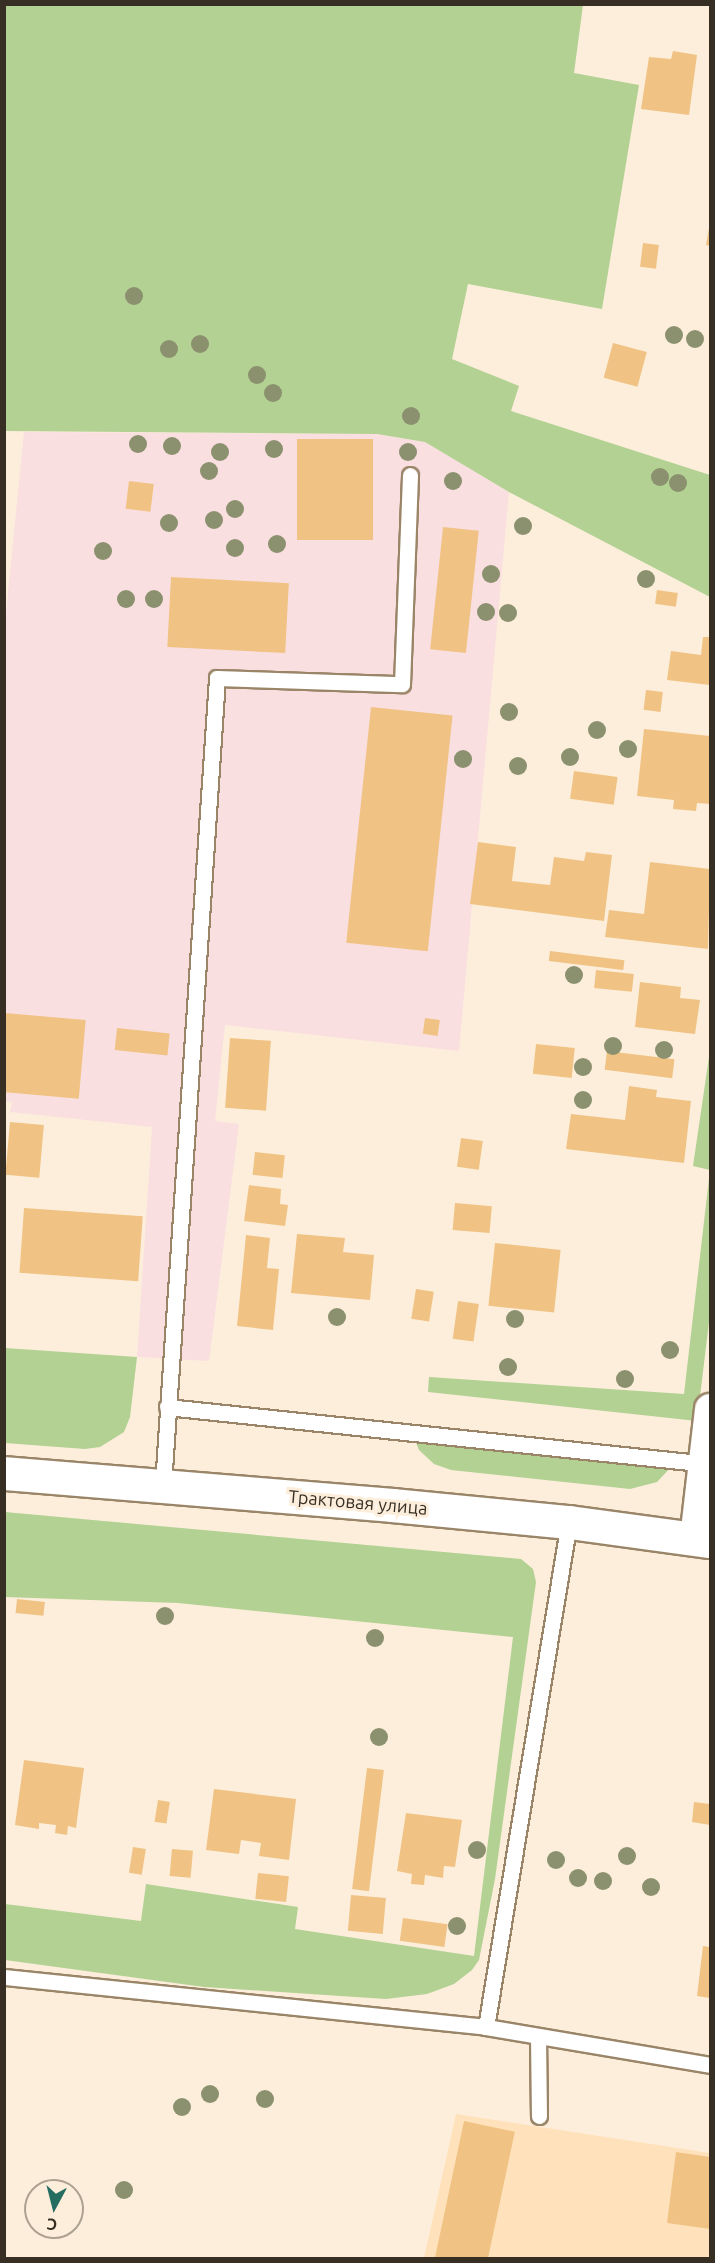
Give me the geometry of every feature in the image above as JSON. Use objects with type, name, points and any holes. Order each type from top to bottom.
[{"type":"highway","name":"Трактовая улица","points":[[4,1473],[569,1522],[703,1540]]},
{"type":"street","points":[[703,1540],[711,1409]]},
{"type":"lane","points":[[163,1485],[217,678],[402,684],[410,475]]},
{"type":"lane","points":[[167,1407],[707,1464]]},
{"type":"lane","points":[[486,2028],[569,1522]]},
{"type":"lane","points":[[4,1977],[486,2028],[711,2065]]},
{"type":"lane","points":[[538,2036],[539,2116]]},
{"type":"shaded area","points":[[24,432],[377,434],[425,442],[509,492],[459,1051],[225,1025],[215,1121],[239,1124],[209,1361],[137,1357],[152,1127],[10,1112],[12,1102],[5,1101],[4,633]]},
{"type":"shaded area","points":[[456,2114],[710,2153],[710,2258],[424,2258]]},
{"type":"green space","points":[[4,5],[583,5],[574,73],[639,85],[602,309],[468,284],[452,359],[519,386],[511,411],[710,475],[710,597],[509,492],[425,442],[377,434],[5,431]]},
{"type":"green space","points":[[710,1050],[710,1170],[693,1166]]},
{"type":"green space","points":[[710,1170],[710,1314],[697,1421],[428,1392],[429,1377],[684,1394]]},
{"type":"green space","points":[[5,1348],[137,1357],[130,1417],[124,1432],[100,1447],[85,1449],[5,1443]]},
{"type":"green space","points":[[414,1438],[672,1466],[657,1482],[630,1489],[451,1470],[434,1464],[419,1450]]},
{"type":"green space","points":[[5,1512],[521,1559],[533,1569],[536,1582],[495,1879],[479,1960],[472,1970],[454,1984],[427,1994],[386,1999],[204,1987],[5,1960],[5,1904],[141,1921],[146,1884],[298,1907],[295,1929],[474,1956],[513,1637],[178,1603],[5,1597]]},
{"type":"building","points":[[673,51],[697,55],[689,115],[641,109],[649,57],[671,59]]},
{"type":"building","points":[[710,228],[710,246],[706,245]]},
{"type":"building","points":[[643,243],[659,245],[656,269],[640,267]]},
{"type":"building","points":[[613,343],[647,352],[637,387],[604,378]]},
{"type":"building","points":[[297,439],[373,439],[373,540],[297,540]]},
{"type":"building","points":[[129,481],[154,484],[150,512],[126,509]]},
{"type":"building","points":[[443,527],[479,531],[466,653],[430,649]]},
{"type":"building","points":[[171,577],[289,583],[285,653],[167,647]]},
{"type":"building","points":[[657,590],[678,593],[676,607],[655,604]]},
{"type":"building","points":[[703,637],[710,637],[710,685],[667,680],[671,651],[701,655]]},
{"type":"building","points":[[646,690],[663,692],[660,712],[644,710]]},
{"type":"building","points":[[371,707],[453,716],[428,951],[346,943]]},
{"type":"building","points":[[644,729],[710,736],[710,804],[697,803],[696,811],[673,809],[674,800],[637,796]]},
{"type":"building","points":[[574,771],[618,777],[614,805],[570,799]]},
{"type":"building","points":[[478,842],[516,847],[512,881],[550,885],[554,857],[584,861],[586,852],[612,855],[604,921],[470,904]]},
{"type":"building","points":[[650,862],[710,869],[708,949],[605,937],[609,910],[644,914]]},
{"type":"building","points":[[550,951],[624,960],[623,970],[549,961]]},
{"type":"building","points":[[596,970],[634,974],[632,992],[594,988]]},
{"type":"building","points":[[640,982],[681,987],[680,998],[700,1000],[695,1034],[635,1027]]},
{"type":"building","points":[[5,1013],[86,1020],[79,1099],[4,1092]]},
{"type":"building","points":[[425,1018],[440,1020],[438,1036],[423,1034]]},
{"type":"building","points":[[117,1028],[170,1034],[167,1055],[115,1050]]},
{"type":"building","points":[[230,1038],[271,1041],[266,1111],[225,1108]]},
{"type":"building","points":[[536,1044],[575,1048],[572,1078],[533,1074]]},
{"type":"building","points":[[607,1051],[674,1059],[672,1078],[605,1070]]},
{"type":"building","points":[[629,1086],[657,1090],[656,1097],[691,1101],[684,1163],[566,1149],[571,1114],[625,1120]]},
{"type":"building","points":[[10,1122],[44,1125],[39,1178],[5,1175]]},
{"type":"building","points":[[461,1138],[483,1141],[479,1170],[457,1167]]},
{"type":"building","points":[[255,1152],[285,1155],[282,1178],[253,1175]]},
{"type":"building","points":[[249,1185],[281,1189],[280,1204],[288,1205],[285,1226],[244,1221]]},
{"type":"building","points":[[455,1203],[492,1206],[490,1233],[453,1230]]},
{"type":"building","points":[[24,1208],[143,1216],[138,1281],[19,1273]]},
{"type":"building","points":[[297,1234],[345,1238],[343,1252],[374,1255],[370,1300],[291,1293]]},
{"type":"building","points":[[246,1235],[270,1238],[267,1268],[279,1269],[273,1330],[237,1326]]},
{"type":"building","points":[[495,1243],[561,1250],[554,1313],[488,1306]]},
{"type":"building","points":[[416,1289],[434,1292],[429,1321],[411,1319]]},
{"type":"building","points":[[458,1301],[479,1304],[474,1342],[453,1339]]},
{"type":"building","points":[[17,1599],[45,1602],[43,1616],[16,1613]]},
{"type":"building","points":[[24,1760],[84,1768],[76,1828],[68,1826],[67,1835],[55,1833],[56,1825],[39,1823],[39,1829],[15,1825]]},
{"type":"building","points":[[367,1768],[384,1770],[369,1891],[352,1889]]},
{"type":"building","points":[[214,1789],[296,1799],[289,1860],[259,1856],[261,1843],[241,1840],[239,1854],[206,1850]]},
{"type":"building","points":[[158,1800],[170,1802],[166,1824],[155,1822]]},
{"type":"building","points":[[694,1802],[710,1804],[710,1825],[692,1822]]},
{"type":"building","points":[[406,1813],[462,1820],[455,1867],[444,1866],[443,1878],[425,1875],[424,1885],[411,1884],[412,1874],[397,1871]]},
{"type":"building","points":[[133,1847],[146,1849],[142,1875],[129,1873]]},
{"type":"building","points":[[172,1849],[193,1851],[191,1878],[170,1876]]},
{"type":"building","points":[[258,1873],[289,1876],[286,1902],[255,1899]]},
{"type":"building","points":[[351,1895],[386,1898],[383,1934],[348,1931]]},
{"type":"building","points":[[403,1918],[448,1924],[444,1947],[400,1941]]},
{"type":"building","points":[[703,1946],[710,1947],[710,1998],[697,1996]]},
{"type":"building","points":[[464,2121],[515,2132],[488,2258],[435,2258]]},
{"type":"building","points":[[676,2152],[710,2157],[710,2229],[667,2223]]}]
